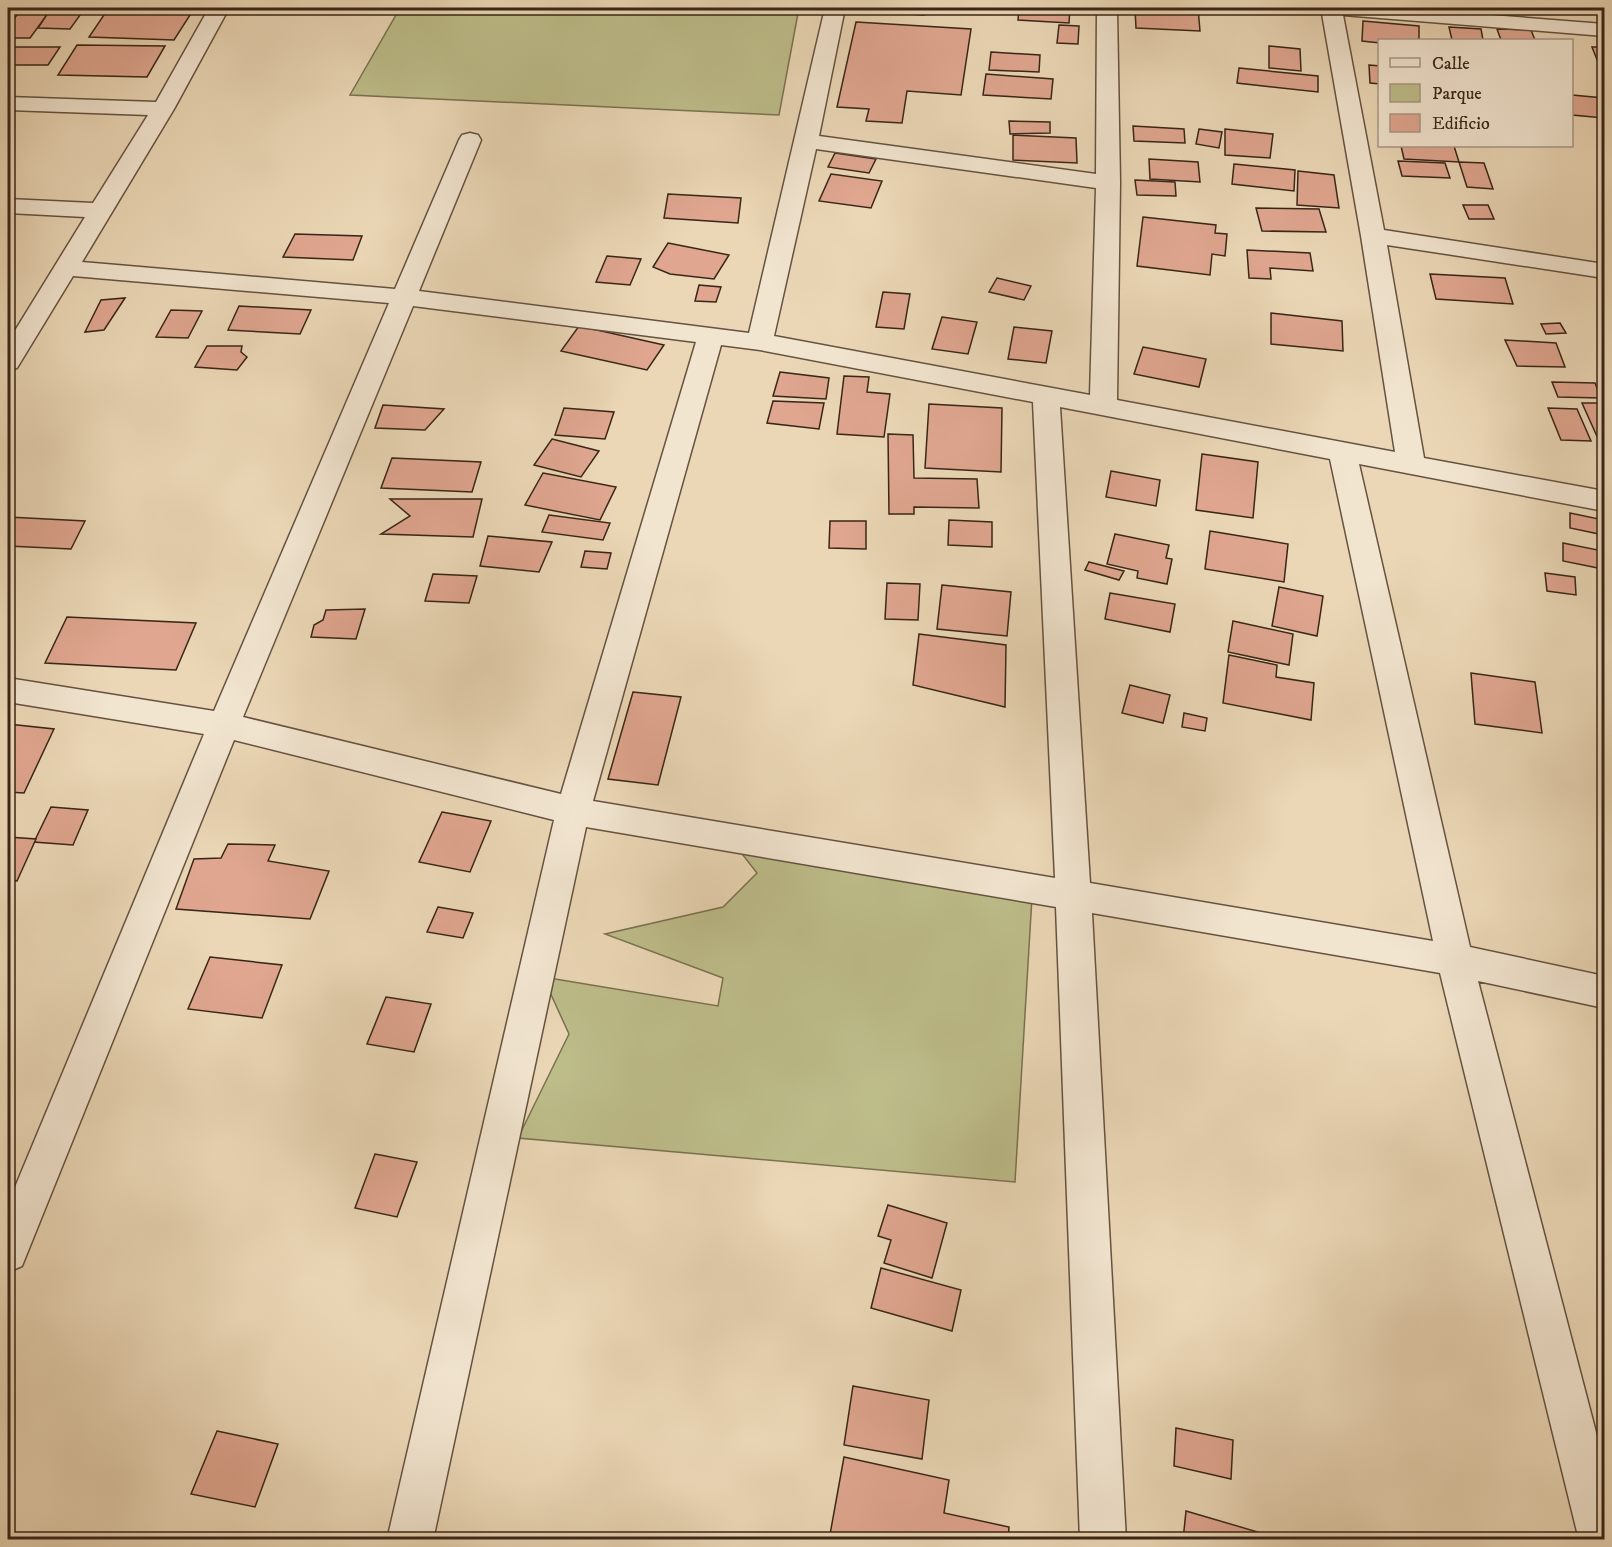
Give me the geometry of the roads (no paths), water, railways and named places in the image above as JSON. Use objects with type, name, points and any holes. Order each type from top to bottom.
[{"type":"street","points":[[8,362],[163,109],[219,8]]},
{"type":"street","points":[[760,342],[807,141],[835,8]]},
{"type":"street","points":[[1104,406],[1108,183],[1107,8]]},
{"type":"street","points":[[1411,464],[1373,236],[1331,8],[1605,30]]},
{"type":"street","points":[[8,103],[163,109]]},
{"type":"street","points":[[8,1252],[224,725],[470,140]]},
{"type":"street","points":[[807,141],[1108,183]]},
{"type":"street","points":[[8,206],[100,211]]},
{"type":"street","points":[[1373,236],[1605,271]]},
{"type":"street","points":[[66,268],[404,297],[760,342],[1605,501]]},
{"type":"street","points":[[410,1539],[573,811],[711,335]]},
{"type":"street","points":[[1046,396],[1073,894],[1103,1539]]},
{"type":"street","points":[[1342,451],[1455,960],[1602,1539]]},
{"type":"street","points":[[8,690],[224,725],[573,811],[1455,960],[1605,992]]}]
